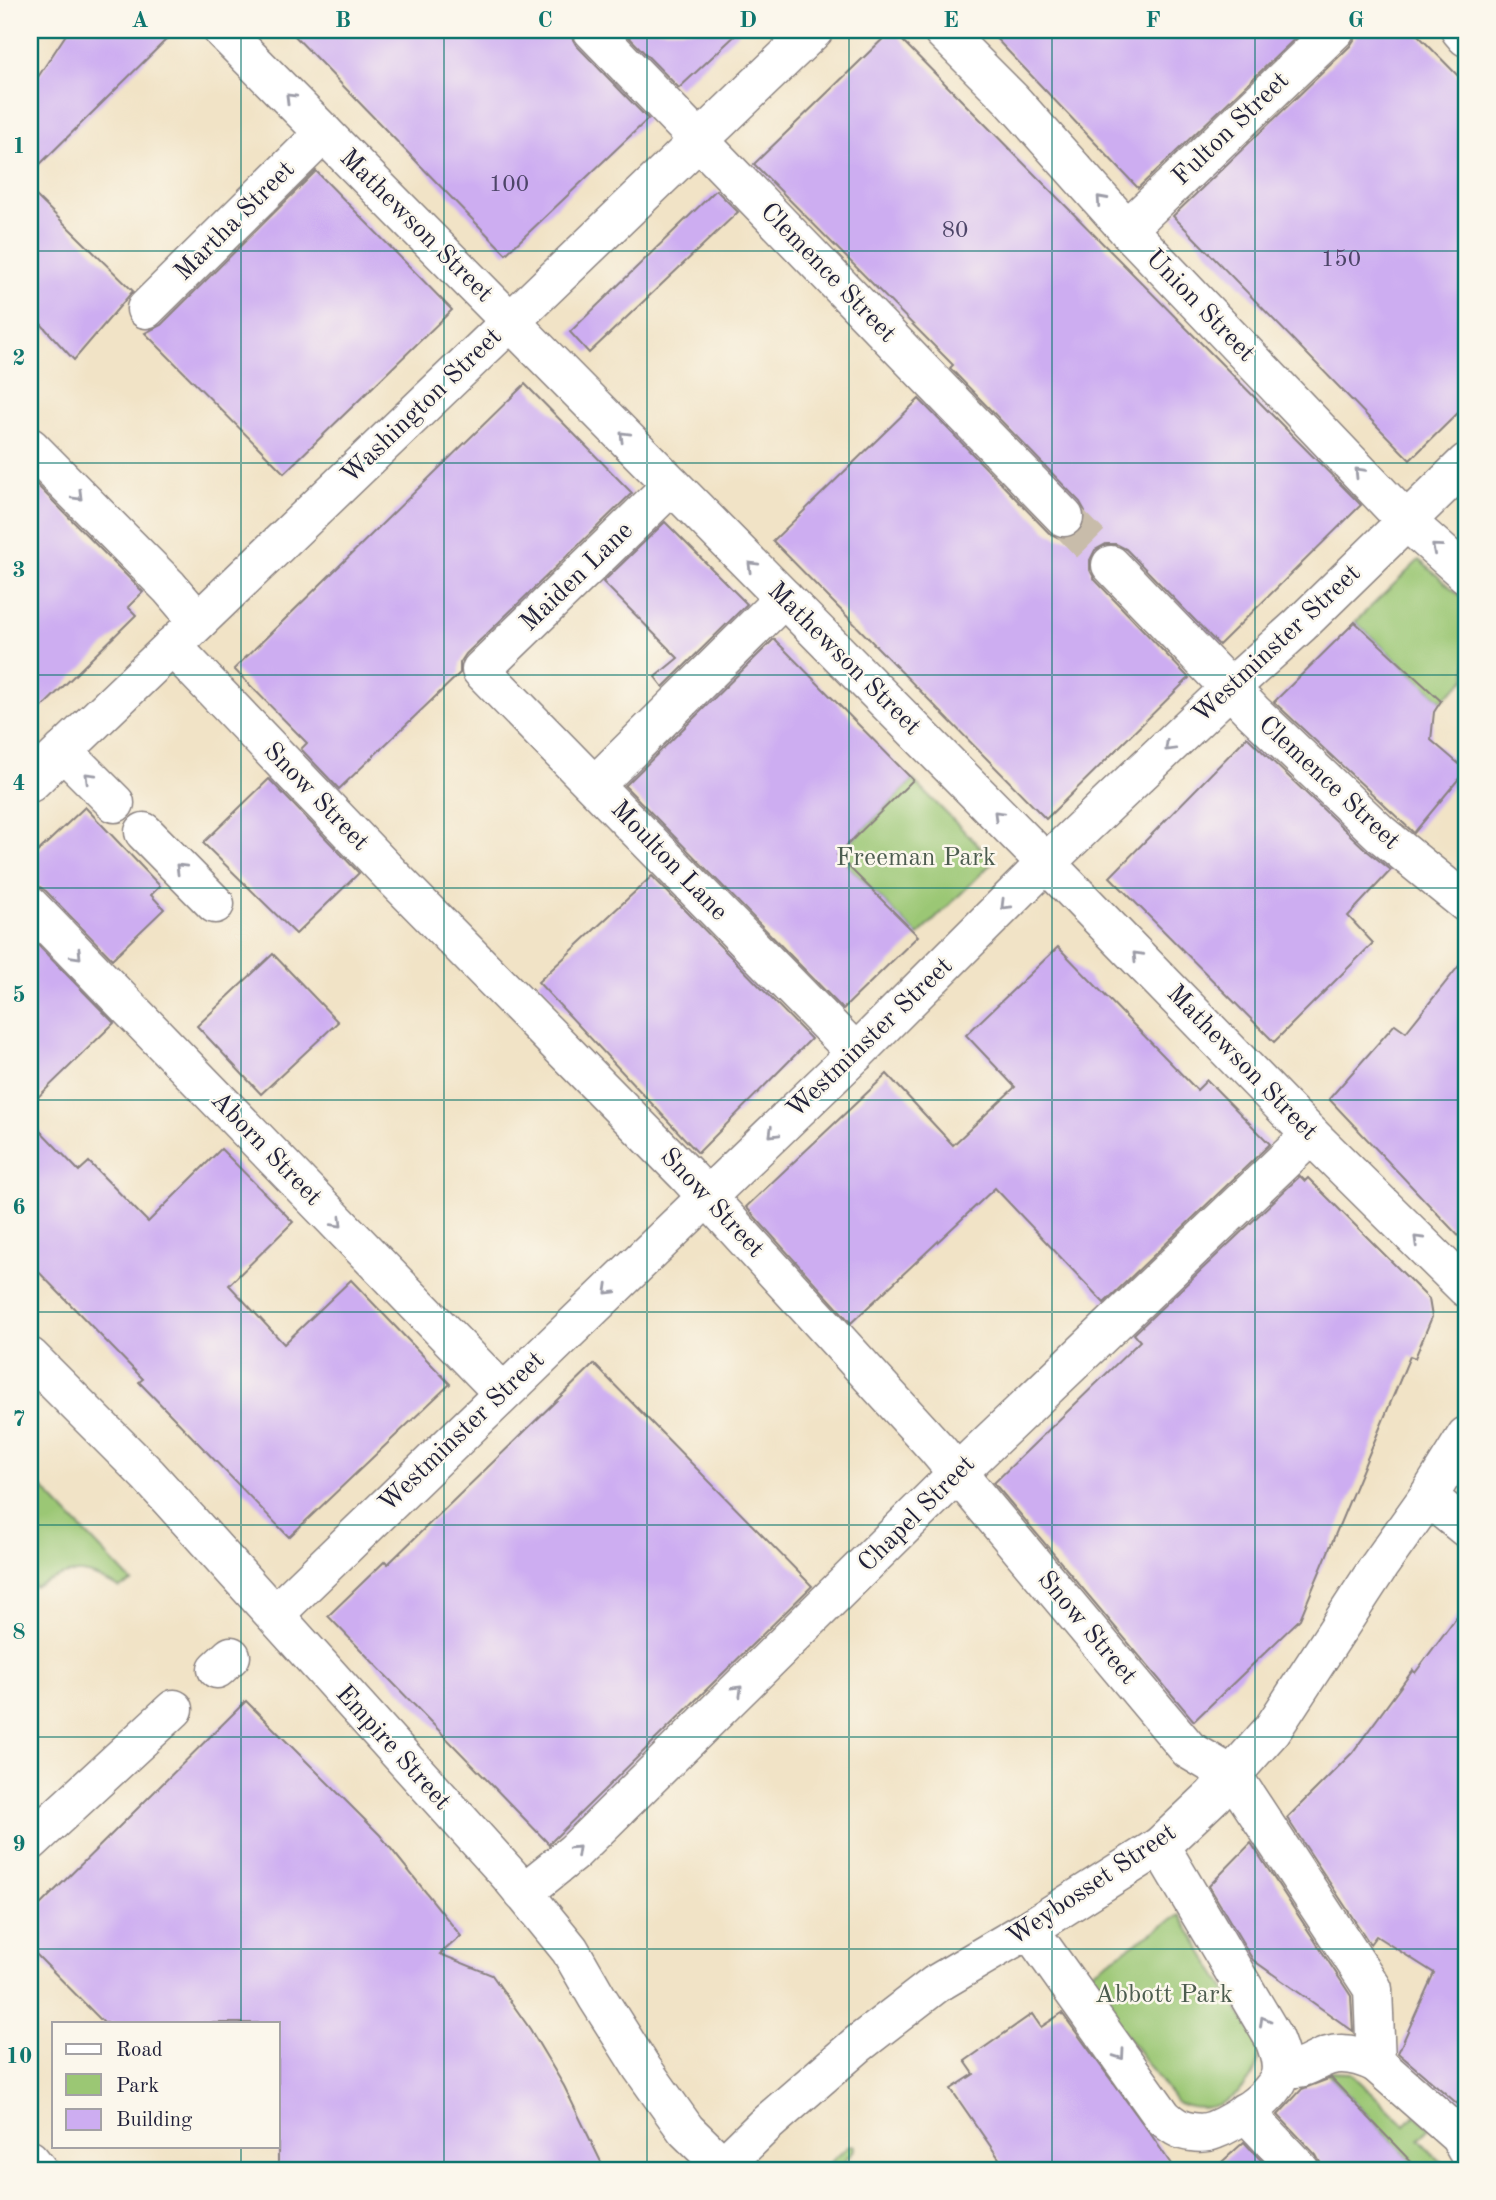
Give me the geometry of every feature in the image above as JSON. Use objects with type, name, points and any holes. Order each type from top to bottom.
[{"type":"street","name":"Mathewson Street","points":[[222,30],[1046,863],[1311,1135],[1466,1287]]},
{"type":"street","name":"Clemence Street","points":[[592,30],[1064,517]]},
{"type":"street","name":"Washington Street","points":[[30,783],[814,30]]},
{"type":"street","name":"Union Street","points":[[942,30],[1011,99],[1127,229],[1406,521],[1466,574]]},
{"type":"street","name":"Fulton Street","points":[[1127,229],[1335,30]]},
{"type":"street","points":[[1460,30],[1466,37]]},
{"type":"street","name":"Martha Street","points":[[146,309],[324,133]]},
{"type":"street","name":"Snow Street","points":[[30,447],[169,587],[185,634],[381,865],[707,1196],[957,1474],[1189,1750],[1233,1776]]},
{"type":"street","name":"Westminster Street","points":[[275,1614],[856,1053],[1046,863],[1300,625],[1466,463]]},
{"type":"street","name":"Maiden Lane","points":[[481,670],[672,485]]},
{"type":"street","name":"Clemence Street","points":[[1111,565],[1253,712],[1381,834],[1466,903]]},
{"type":"street","points":[[594,785],[784,598]]},
{"type":"street","name":"Moulton Lane","points":[[481,670],[856,1053]]},
{"type":"street","points":[[64,751],[115,803]]},
{"type":"street","points":[[145,832],[215,904]]},
{"type":"street","name":"Aborn Street","points":[[30,906],[503,1392]]},
{"type":"street","name":"Chapel Street","points":[[523,1893],[574,1852],[957,1474],[1311,1135]]},
{"type":"street","name":"Empire Street","points":[[30,1357],[148,1475],[523,1893],[570,1950],[642,2068],[686,2130],[723,2168]]},
{"type":"street","name":"Weybosset Street","points":[[723,2168],[858,2045],[936,1984],[1030,1929],[1160,1846],[1233,1776],[1272,1730],[1466,1436]]},
{"type":"street","points":[[1428,1497],[1466,1528]]},
{"type":"street","points":[[30,1842],[174,1709]]},
{"type":"street","points":[[1233,1776],[1374,1989],[1376,2063]]},
{"type":"street","points":[[1030,1929],[1163,2117],[1175,2127],[1188,2132],[1214,2130],[1245,2112],[1273,2088],[1280,2077],[1281,2065],[1273,2037],[1160,1846]]},
{"type":"street","points":[[1281,2065],[1302,2068],[1328,2056],[1344,2053],[1376,2063],[1459,2136],[1466,2149]]},
{"type":"street","points":[[1245,2112],[1300,2170]]},
{"type":"street","points":[[30,2161],[38,2170]]},
{"type":"green space","points":[[1419,560],[1466,601],[1466,679],[1441,701],[1355,622]]},
{"type":"green space","name":"Freeman Park","points":[[913,780],[994,861],[918,936],[837,855]]},
{"type":"green space","points":[[35,1480],[132,1582],[119,1588],[95,1576],[77,1573],[34,1587],[30,1581],[30,1484]]},
{"type":"green space","name":"Abbott Park","points":[[1180,1915],[1260,2046],[1258,2061],[1243,2088],[1232,2098],[1205,2108],[1190,2107],[1175,2101],[1083,1977]]},
{"type":"green space","points":[[1326,2072],[1351,2073],[1405,2125],[1415,2115],[1430,2128],[1419,2139],[1448,2170],[1419,2170]]},
{"type":"green space","points":[[850,2145],[855,2146],[853,2152],[837,2170],[822,2170]]},
{"type":"building","points":[[69,30],[176,30],[30,174],[30,89]]},
{"type":"building","points":[[289,30],[571,30],[576,45],[648,119],[506,254]]},
{"type":"building","points":[[622,30],[741,30],[679,88]]},
{"type":"building","points":[[892,30],[1361,505],[1219,645],[1126,549],[1116,544],[1106,544],[1095,550],[1090,560],[1090,570],[1095,580],[1189,678],[1046,819],[773,541],[919,399],[1049,533],[1059,538],[1070,538],[1080,532],[1085,522],[1085,511],[1080,502],[950,368],[953,365],[754,164]]},
{"type":"building","points":[[988,30],[1304,30],[1138,188]]},
{"type":"building","points":[[1356,30],[1413,30],[1466,84],[1466,405],[1410,460],[1173,216],[1350,46],[1356,37]]},
{"type":"building","points":[[316,171],[452,310],[284,473],[145,333],[161,325]]},
{"type":"building","points":[[30,190],[133,291],[74,360],[30,312]]},
{"type":"building","points":[[716,190],[738,212],[589,353],[570,332]]},
{"type":"building","points":[[525,384],[632,493],[466,654],[460,663],[460,673],[339,789],[301,749],[307,743],[234,669]]},
{"type":"building","points":[[30,478],[143,592],[128,607],[136,615],[30,719]]},
{"type":"building","points":[[665,522],[747,604],[663,687],[655,677],[678,658],[603,582]]},
{"type":"building","points":[[1355,622],[1441,701],[1434,712],[1431,740],[1466,770],[1414,833],[1274,702]]},
{"type":"building","points":[[774,639],[913,780],[837,855],[918,936],[843,1009],[625,786]]},
{"type":"building","points":[[1247,737],[1366,850],[1391,870],[1348,916],[1373,943],[1274,1042],[1110,877]]},
{"type":"building","points":[[269,779],[359,873],[296,934],[203,843]]},
{"type":"building","points":[[85,807],[160,886],[151,895],[164,909],[112,959],[46,891],[37,885],[30,885],[30,859]]},
{"type":"building","points":[[652,876],[811,1039],[698,1153],[538,982]]},
{"type":"building","points":[[30,937],[114,1023],[30,1105]]},
{"type":"building","points":[[1058,947],[1197,1090],[1207,1080],[1270,1144],[1104,1303],[995,1188],[851,1323],[746,1207],[887,1074],[953,1145],[1015,1087],[966,1035]]},
{"type":"building","points":[[273,954],[338,1022],[261,1094],[197,1026]]},
{"type":"building","points":[[1466,957],[1466,1244],[1329,1099],[1395,1024],[1406,1032]]},
{"type":"building","points":[[30,1120],[79,1171],[89,1162],[148,1222],[221,1149],[293,1222],[229,1285],[284,1344],[351,1280],[450,1384],[289,1537],[139,1382],[143,1379],[30,1263]]},
{"type":"building","points":[[1300,1176],[1305,1181],[1308,1178],[1429,1299],[1432,1317],[1415,1358],[1410,1356],[1300,1619],[1194,1721],[994,1483],[1140,1341],[1134,1334]]},
{"type":"building","points":[[594,1364],[812,1586],[549,1844],[328,1616],[385,1561],[388,1564]]},
{"type":"building","points":[[1466,1604],[1466,2111],[1398,2053],[1434,1973],[1376,1936],[1370,1944],[1287,1818],[1352,1753]]},
{"type":"building","points":[[246,1701],[380,1835],[461,1936],[440,1954],[492,1975],[530,2029],[564,2086],[605,2170],[278,2170],[280,2022],[103,2022],[30,1948],[30,1915]]},
{"type":"building","points":[[1251,1843],[1351,1996],[1353,2031],[1253,1960],[1209,1886]]},
{"type":"building","points":[[1062,2013],[1175,2170],[1007,2170],[951,2089],[974,2074],[965,2061],[1032,2014],[1041,2027]]},
{"type":"building","points":[[1331,2078],[1419,2170],[1321,2170],[1316,2155],[1278,2115],[1302,2089]]},
{"type":"building","points":[[1244,2142],[1270,2170],[1213,2170]]},
{"type":"tunnel","points":[[1064,517],[1111,565]]}]
